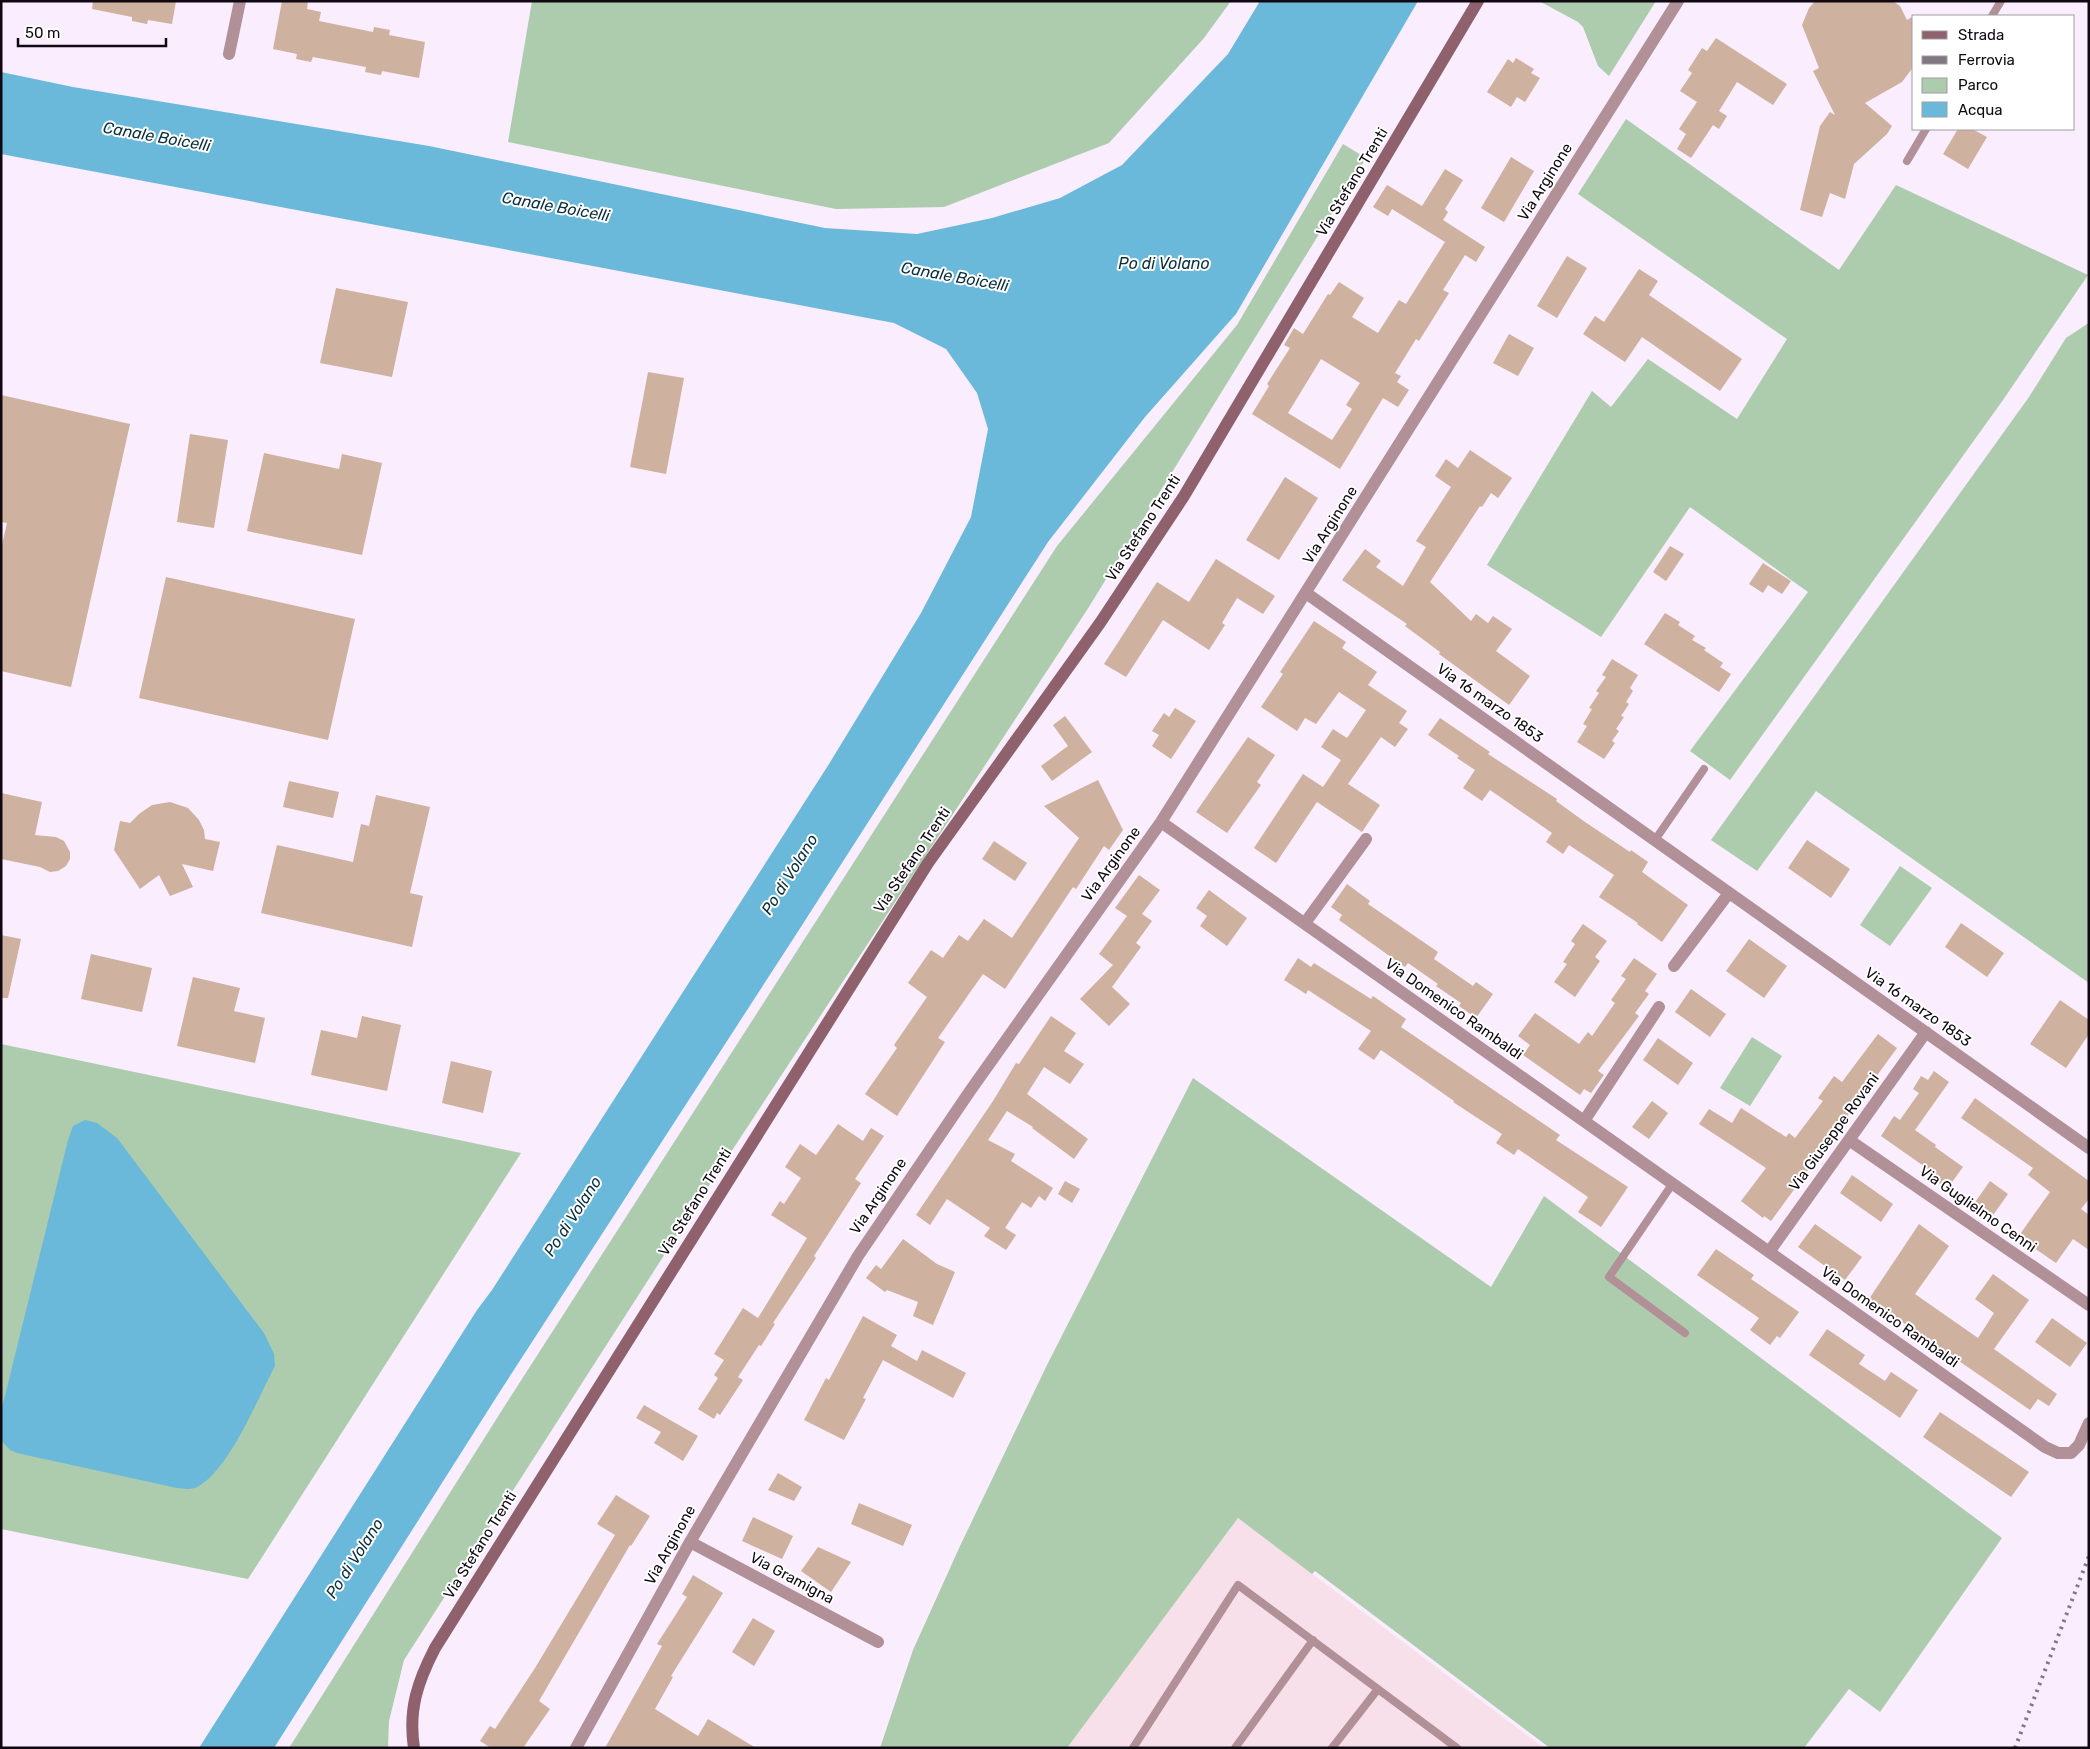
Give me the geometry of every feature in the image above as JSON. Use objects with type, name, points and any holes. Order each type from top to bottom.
[{"type":"main road","name":"Via Stefano Trenti","points":[[414,1748],[412,1730],[415,1695],[422,1673],[435,1648],[928,863],[1100,623],[1189,488],[1478,2]]},
{"type":"street","points":[[230,54],[240,1]]},
{"type":"street","name":"Via Arginone","points":[[576,1748],[690,1542],[819,1321],[880,1222],[970,1091],[1162,822],[1678,1]]},
{"type":"street","name":"Via 16 marzo 1853","points":[[1306,593],[2089,1148]]},
{"type":"street","name":"Via Domenico Rambaldi","points":[[1162,822],[2045,1446],[2058,1453],[2076,1450],[2087,1428]]},
{"type":"street","points":[[1305,923],[1366,839]]},
{"type":"street","points":[[1674,966],[1729,893]]},
{"type":"street","points":[[1584,1121],[1659,1007]]},
{"type":"street","name":"Via Giuseppe Rovani","points":[[1769,1252],[1926,1032]]},
{"type":"street","name":"Via Guglielmo Cenni","points":[[1849,1140],[2089,1305]]},
{"type":"street","name":"Via Gramigna","points":[[690,1542],[878,1642]]},
{"type":"lane","points":[[1993,15],[2001,1]]},
{"type":"lane","points":[[1907,161],[1925,130]]},
{"type":"lane","points":[[1655,840],[1704,769]]},
{"type":"lane","points":[[1672,1183],[1609,1277],[1685,1333]]},
{"type":"lane","points":[[1133,1748],[1238,1585],[1456,1748]]},
{"type":"lane","points":[[1235,1748],[1313,1640]]},
{"type":"lane","points":[[1332,1748],[1378,1689]]},
{"type":"shaded area","points":[[1238,1518],[1544,1748],[1067,1748]]},
{"type":"green space","points":[[532,1],[1231,1],[1204,38],[1109,143],[944,207],[836,209],[508,142]]},
{"type":"green space","points":[[1539,1],[1656,1],[1609,76],[1598,66],[1583,27],[1578,22]]},
{"type":"green space","points":[[1626,119],[1839,270],[1896,185],[2088,275],[2003,400],[1730,780],[1690,751],[1808,592],[1690,507],[1601,637],[1487,565],[1592,391],[1611,407],[1648,359],[1737,419],[1787,339],[1578,194]]},
{"type":"green space","points":[[1343,144],[1366,158],[1087,610],[706,1190],[404,1660],[389,1721],[388,1748],[289,1748],[504,1407],[1057,546],[1237,325]]},
{"type":"green space","points":[[2089,324],[2089,983],[1816,791],[1757,871],[1711,840],[2029,397],[2066,338]]},
{"type":"green space","points":[[1900,866],[1932,888],[1890,946],[1860,925]]},
{"type":"green space","points":[[1752,1037],[1782,1056],[1750,1106],[1720,1088]]},
{"type":"green space","points":[[1,1044],[521,1153],[248,1579],[1,1529]]},
{"type":"green space","points":[[1193,1078],[1491,1287],[1544,1196],[2002,1538],[1880,1712],[1849,1689],[1804,1748],[1550,1748],[1315,1571],[1312,1574],[1238,1518],[1067,1748],[880,1748],[913,1650],[960,1546],[1047,1365]]},
{"type":"water","name":"Po di Volano","points":[[1260,1],[1418,1],[1236,314],[1145,417],[1048,542],[499,1393],[274,1748],[199,1748],[477,1310],[492,1290],[829,764],[921,613],[971,517],[988,429],[977,393],[946,349],[894,323],[1,154],[1,72],[73,87],[429,146],[825,228],[917,234],[992,218],[1060,198],[1122,165],[1228,54]]},
{"type":"water","points":[[85,1120],[97,1123],[117,1138],[264,1333],[274,1354],[275,1366],[232,1449],[210,1477],[194,1488],[177,1488],[17,1453],[10,1450],[1,1440],[1,1412],[68,1140],[73,1126]]},
{"type":"building","points":[[93,1],[176,1],[172,24],[148,20],[147,24],[132,21],[132,17],[92,9]]},
{"type":"building","points":[[282,1],[308,1],[307,9],[321,12],[319,21],[373,32],[374,27],[390,30],[389,35],[425,42],[419,78],[382,71],[381,75],[365,72],[366,67],[313,57],[311,62],[296,59],[297,54],[273,49]]},
{"type":"building","points":[[1815,1],[1893,1],[1900,6],[1907,20],[1912,17],[1912,69],[1902,82],[1865,103],[1892,126],[1887,134],[1854,164],[1845,199],[1830,193],[1822,217],[1800,210],[1820,126],[1830,112],[1835,115],[1813,71],[1819,68],[1802,25],[1809,8]]},
{"type":"building","points":[[1716,38],[1787,84],[1773,105],[1737,82],[1719,111],[1727,116],[1719,129],[1713,125],[1691,158],[1677,149],[1686,134],[1679,129],[1697,102],[1680,91],[1692,73],[1688,70],[1702,48],[1707,51]]},
{"type":"building","points":[[1516,58],[1534,69],[1531,73],[1540,78],[1525,102],[1517,97],[1511,107],[1487,92],[1508,59],[1513,63]]},
{"type":"building","points":[[1957,130],[1974,130],[1987,137],[1968,169],[1943,154]]},
{"type":"building","points":[[1511,157],[1534,171],[1504,222],[1481,208]]},
{"type":"building","points":[[1445,169],[1463,180],[1445,209],[1448,212],[1443,220],[1485,247],[1476,262],[1465,255],[1443,290],[1449,293],[1419,341],[1416,339],[1395,373],[1401,376],[1397,382],[1409,390],[1398,407],[1383,398],[1340,469],[1252,414],[1269,386],[1267,384],[1290,348],[1284,345],[1294,328],[1303,334],[1328,294],[1330,295],[1339,282],[1364,298],[1352,317],[1378,333],[1399,300],[1406,304],[1445,242],[1392,209],[1388,216],[1373,207],[1387,185],[1422,206]],"holes":[[[1321,359],[1360,383],[1346,405],[1352,409],[1332,440],[1288,413]]]},
{"type":"building","points":[[1567,256],[1587,268],[1557,318],[1537,306]]},
{"type":"building","points":[[1639,269],[1658,281],[1649,295],[1742,359],[1720,391],[1642,337],[1625,362],[1583,334],[1595,316],[1604,322]]},
{"type":"building","points":[[336,288],[408,302],[392,377],[320,363]]},
{"type":"building","points":[[1509,334],[1534,348],[1518,376],[1493,363]]},
{"type":"building","points":[[648,372],[684,378],[666,474],[630,467]]},
{"type":"building","points":[[1,395],[130,424],[71,687],[1,671],[1,549],[7,523],[1,522]]},
{"type":"building","points":[[190,434],[228,440],[214,528],[177,522]]},
{"type":"building","points":[[1470,450],[1512,478],[1498,498],[1491,493],[1482,507],[1480,506],[1430,582],[1471,621],[1476,614],[1488,623],[1493,616],[1512,629],[1496,651],[1530,676],[1509,705],[1439,654],[1440,652],[1405,626],[1407,624],[1342,580],[1365,549],[1381,561],[1376,567],[1403,586],[1426,547],[1416,541],[1451,487],[1435,476],[1446,459],[1458,468]]},
{"type":"building","points":[[264,453],[339,469],[342,454],[382,463],[362,555],[247,531]]},
{"type":"building","points":[[1285,477],[1318,498],[1279,560],[1246,540]]},
{"type":"building","points":[[1670,546],[1684,554],[1666,581],[1653,572]]},
{"type":"building","points":[[1216,559],[1275,596],[1263,614],[1237,598],[1222,623],[1225,625],[1209,650],[1163,620],[1126,677],[1104,664],[1157,582],[1189,602]]},
{"type":"building","points":[[1763,563],[1791,581],[1782,594],[1768,585],[1763,593],[1749,584]]},
{"type":"building","points":[[166,577],[355,619],[328,740],[139,698]]},
{"type":"building","points":[[1665,613],[1680,622],[1678,625],[1695,636],[1692,640],[1706,648],[1704,650],[1723,663],[1720,667],[1731,674],[1719,692],[1644,644]]},
{"type":"building","points":[[1314,621],[1346,642],[1342,648],[1377,672],[1368,685],[1407,711],[1399,723],[1408,729],[1395,747],[1381,737],[1348,784],[1380,805],[1362,832],[1317,802],[1276,863],[1254,848],[1303,774],[1323,787],[1341,760],[1321,747],[1333,729],[1347,738],[1366,710],[1339,692],[1316,724],[1305,718],[1297,731],[1261,707],[1283,674],[1280,672]]},
{"type":"building","points":[[1612,659],[1638,675],[1630,688],[1633,691],[1626,702],[1629,704],[1621,716],[1624,717],[1616,729],[1619,731],[1612,741],[1615,743],[1604,759],[1577,742],[1587,726],[1583,724],[1592,709],[1589,708],[1599,693],[1596,691],[1606,677],[1602,675]]},
{"type":"building","points":[[1175,708],[1196,721],[1171,759],[1152,746],[1159,735],[1152,731],[1164,713],[1169,717]]},
{"type":"building","points":[[1065,716],[1092,752],[1052,781],[1041,766],[1068,746],[1053,725]]},
{"type":"building","points":[[1440,718],[1490,752],[1488,754],[1557,799],[1556,801],[1585,822],[1648,862],[1642,872],[1688,905],[1662,942],[1638,923],[1599,897],[1614,875],[1569,845],[1563,854],[1546,842],[1552,833],[1490,790],[1482,801],[1463,788],[1475,770],[1457,758],[1459,756],[1428,735]]},
{"type":"building","points":[[1248,737],[1275,755],[1257,782],[1261,785],[1227,833],[1196,812]]},
{"type":"building","points":[[1098,780],[1123,830],[1109,850],[1104,846],[1076,889],[1073,887],[1005,989],[983,974],[938,1038],[945,1042],[897,1116],[865,1094],[897,1048],[894,1045],[927,997],[908,983],[931,950],[943,958],[959,935],[968,941],[984,919],[1012,938],[1079,838],[1044,806]]},
{"type":"building","points":[[289,781],[339,792],[333,818],[283,807]]},
{"type":"building","points":[[1,793],[42,802],[35,835],[56,837],[64,841],[70,852],[70,859],[66,866],[58,871],[50,872],[40,867],[1,859]]},
{"type":"building","points":[[376,795],[430,807],[410,893],[423,896],[412,947],[261,913],[277,845],[353,862],[361,824],[369,826]]},
{"type":"building","points":[[170,802],[188,808],[199,820],[204,830],[205,839],[220,842],[213,871],[182,864],[193,887],[170,896],[159,875],[140,889],[114,850],[120,821],[130,823],[152,805]]},
{"type":"building","points":[[1807,840],[1850,869],[1831,898],[1788,868]]},
{"type":"building","points":[[994,841],[1027,863],[1015,881],[982,859]]},
{"type":"building","points":[[1139,875],[1160,890],[1142,914],[1152,921],[1136,943],[1141,947],[1112,987],[1130,1004],[1109,1026],[1080,999],[1113,965],[1099,954],[1127,916],[1115,908]]},
{"type":"building","points":[[1347,884],[1370,901],[1368,904],[1438,952],[1434,959],[1473,986],[1476,982],[1493,994],[1476,1018],[1459,1006],[1461,1003],[1436,986],[1438,984],[1408,963],[1405,967],[1339,920],[1342,915],[1331,907]]},
{"type":"building","points":[[1209,890],[1247,918],[1227,946],[1200,926],[1207,916],[1196,908]]},
{"type":"building","points":[[1961,923],[2004,953],[1987,977],[1945,947]]},
{"type":"building","points":[[1583,924],[1607,941],[1595,957],[1600,961],[1575,997],[1554,982],[1567,964],[1563,962],[1575,944],[1571,941]]},
{"type":"building","points":[[1,935],[21,939],[8,998],[1,998]]},
{"type":"building","points":[[1749,939],[1787,966],[1764,998],[1726,971]]},
{"type":"building","points":[[91,954],[152,968],[142,1012],[81,999]]},
{"type":"building","points":[[1298,958],[1311,967],[1314,963],[1371,999],[1373,996],[1406,1019],[1401,1027],[1560,1135],[1556,1140],[1628,1187],[1601,1227],[1578,1212],[1588,1197],[1518,1149],[1514,1155],[1496,1143],[1502,1134],[1453,1102],[1381,1050],[1374,1060],[1358,1049],[1371,1031],[1308,990],[1306,994],[1284,980]]},
{"type":"building","points":[[1634,958],[1657,974],[1645,991],[1649,994],[1635,1013],[1639,1016],[1598,1071],[1604,1075],[1591,1093],[1584,1089],[1580,1095],[1523,1055],[1530,1045],[1518,1036],[1535,1013],[1579,1044],[1588,1032],[1592,1036],[1615,1003],[1611,1000],[1626,979],[1621,976]]},
{"type":"building","points":[[193,977],[240,988],[234,1011],[265,1018],[255,1063],[177,1046]]},
{"type":"building","points":[[1691,989],[1726,1014],[1710,1037],[1675,1012]]},
{"type":"building","points":[[2060,1000],[2089,1020],[2089,1034],[2066,1068],[2030,1044]]},
{"type":"building","points":[[362,1016],[401,1025],[387,1091],[311,1075],[321,1030],[357,1038]]},
{"type":"building","points":[[1051,1016],[1076,1033],[1064,1051],[1084,1064],[1070,1084],[1044,1067],[1027,1094],[1088,1139],[1074,1159],[1033,1127],[1007,1111],[988,1140],[1015,1154],[1011,1161],[1053,1188],[1045,1201],[1039,1196],[1031,1208],[1022,1202],[1005,1228],[1016,1235],[1006,1250],[984,1236],[990,1228],[947,1199],[930,1225],[916,1215],[993,1101],[1016,1063],[1019,1064]]},
{"type":"building","points":[[1878,1034],[1897,1048],[1771,1221],[1764,1216],[1763,1218],[1741,1201],[1766,1168],[1699,1124],[1709,1109],[1732,1123],[1741,1108],[1786,1137],[1789,1133],[1795,1138],[1823,1101],[1818,1098],[1834,1076],[1842,1082]]},
{"type":"building","points":[[1658,1038],[1693,1063],[1678,1085],[1643,1060]]},
{"type":"building","points":[[451,1061],[492,1071],[483,1113],[442,1103]]},
{"type":"building","points":[[1934,1071],[1949,1082],[1915,1130],[1963,1167],[1947,1189],[1932,1178],[1935,1174],[1881,1136],[1894,1116],[1900,1120],[1919,1093],[1913,1089],[1921,1076],[1928,1080]]},
{"type":"building","points":[[1975,1098],[2089,1181],[2089,1199],[2081,1209],[2089,1215],[2089,1250],[2073,1239],[2056,1263],[2018,1237],[2050,1192],[2028,1175],[2033,1168],[1961,1118]]},
{"type":"building","points":[[1652,1101],[1668,1113],[1649,1139],[1632,1127]]},
{"type":"building","points":[[838,1124],[863,1141],[871,1128],[884,1136],[855,1179],[861,1183],[814,1256],[816,1258],[773,1323],[775,1324],[761,1346],[759,1345],[738,1377],[743,1380],[720,1415],[717,1413],[714,1419],[698,1409],[718,1378],[714,1375],[724,1360],[714,1354],[743,1308],[758,1318],[807,1238],[771,1215],[780,1201],[784,1204],[801,1178],[785,1167],[800,1144],[816,1155]]},
{"type":"building","points":[[1852,1175],[1893,1204],[1881,1222],[1840,1193]]},
{"type":"building","points":[[1065,1181],[1080,1189],[1072,1203],[1058,1194]]},
{"type":"building","points":[[1990,1181],[2008,1194],[1991,1218],[1973,1205]]},
{"type":"building","points":[[1815,1224],[1862,1257],[1845,1280],[1798,1247]]},
{"type":"building","points":[[1919,1224],[1949,1246],[1915,1294],[1978,1338],[1994,1313],[1975,1299],[1993,1274],[2029,1300],[1994,1349],[2057,1394],[2049,1406],[2038,1399],[2030,1410],[1869,1299]]},
{"type":"building","points":[[903,1239],[937,1264],[955,1272],[933,1325],[913,1316],[918,1302],[887,1290],[885,1292],[866,1278],[876,1265],[881,1269]]},
{"type":"building","points":[[1716,1249],[1754,1275],[1751,1279],[1799,1312],[1780,1338],[1777,1336],[1770,1345],[1750,1330],[1759,1318],[1697,1275]]},
{"type":"building","points":[[863,1316],[897,1335],[891,1346],[917,1361],[922,1350],[966,1373],[953,1398],[883,1360],[863,1398],[866,1399],[844,1440],[804,1420],[826,1378],[829,1380]]},
{"type":"building","points":[[2052,1318],[2087,1343],[2070,1367],[2035,1342]]},
{"type":"building","points":[[1827,1329],[1865,1355],[1859,1364],[1885,1381],[1891,1372],[1918,1390],[1900,1418],[1809,1355]]},
{"type":"building","points":[[644,1405],[698,1436],[683,1461],[654,1443],[661,1432],[636,1418]]},
{"type":"building","points":[[1940,1412],[2029,1472],[2011,1497],[1923,1437]]},
{"type":"building","points":[[778,1473],[802,1487],[794,1501],[768,1490]]},
{"type":"building","points":[[616,1495],[650,1516],[630,1545],[539,1701],[550,1709],[523,1748],[491,1748],[480,1741],[490,1726],[495,1729],[535,1668],[615,1535],[597,1524]]},
{"type":"building","points":[[859,1503],[912,1525],[903,1546],[851,1524]]},
{"type":"building","points":[[753,1517],[793,1536],[782,1559],[742,1541]]},
{"type":"building","points":[[818,1547],[851,1562],[831,1592],[801,1571]]},
{"type":"building","points":[[693,1575],[723,1593],[671,1676],[673,1677],[655,1709],[698,1736],[708,1719],[756,1748],[605,1748],[662,1646],[657,1644],[687,1597],[682,1594]]},
{"type":"building","points":[[753,1618],[775,1631],[754,1666],[732,1652]]},
{"type":"railway","points":[[2015,1748],[2089,1556]]},
{"type":"water label","name":"Canale Boicelli","points":[[157,136]]},
{"type":"water label","name":"Canale Boicelli","points":[[556,206]]},
{"type":"water label","name":"Canale Boicelli","points":[[955,276]]}]
